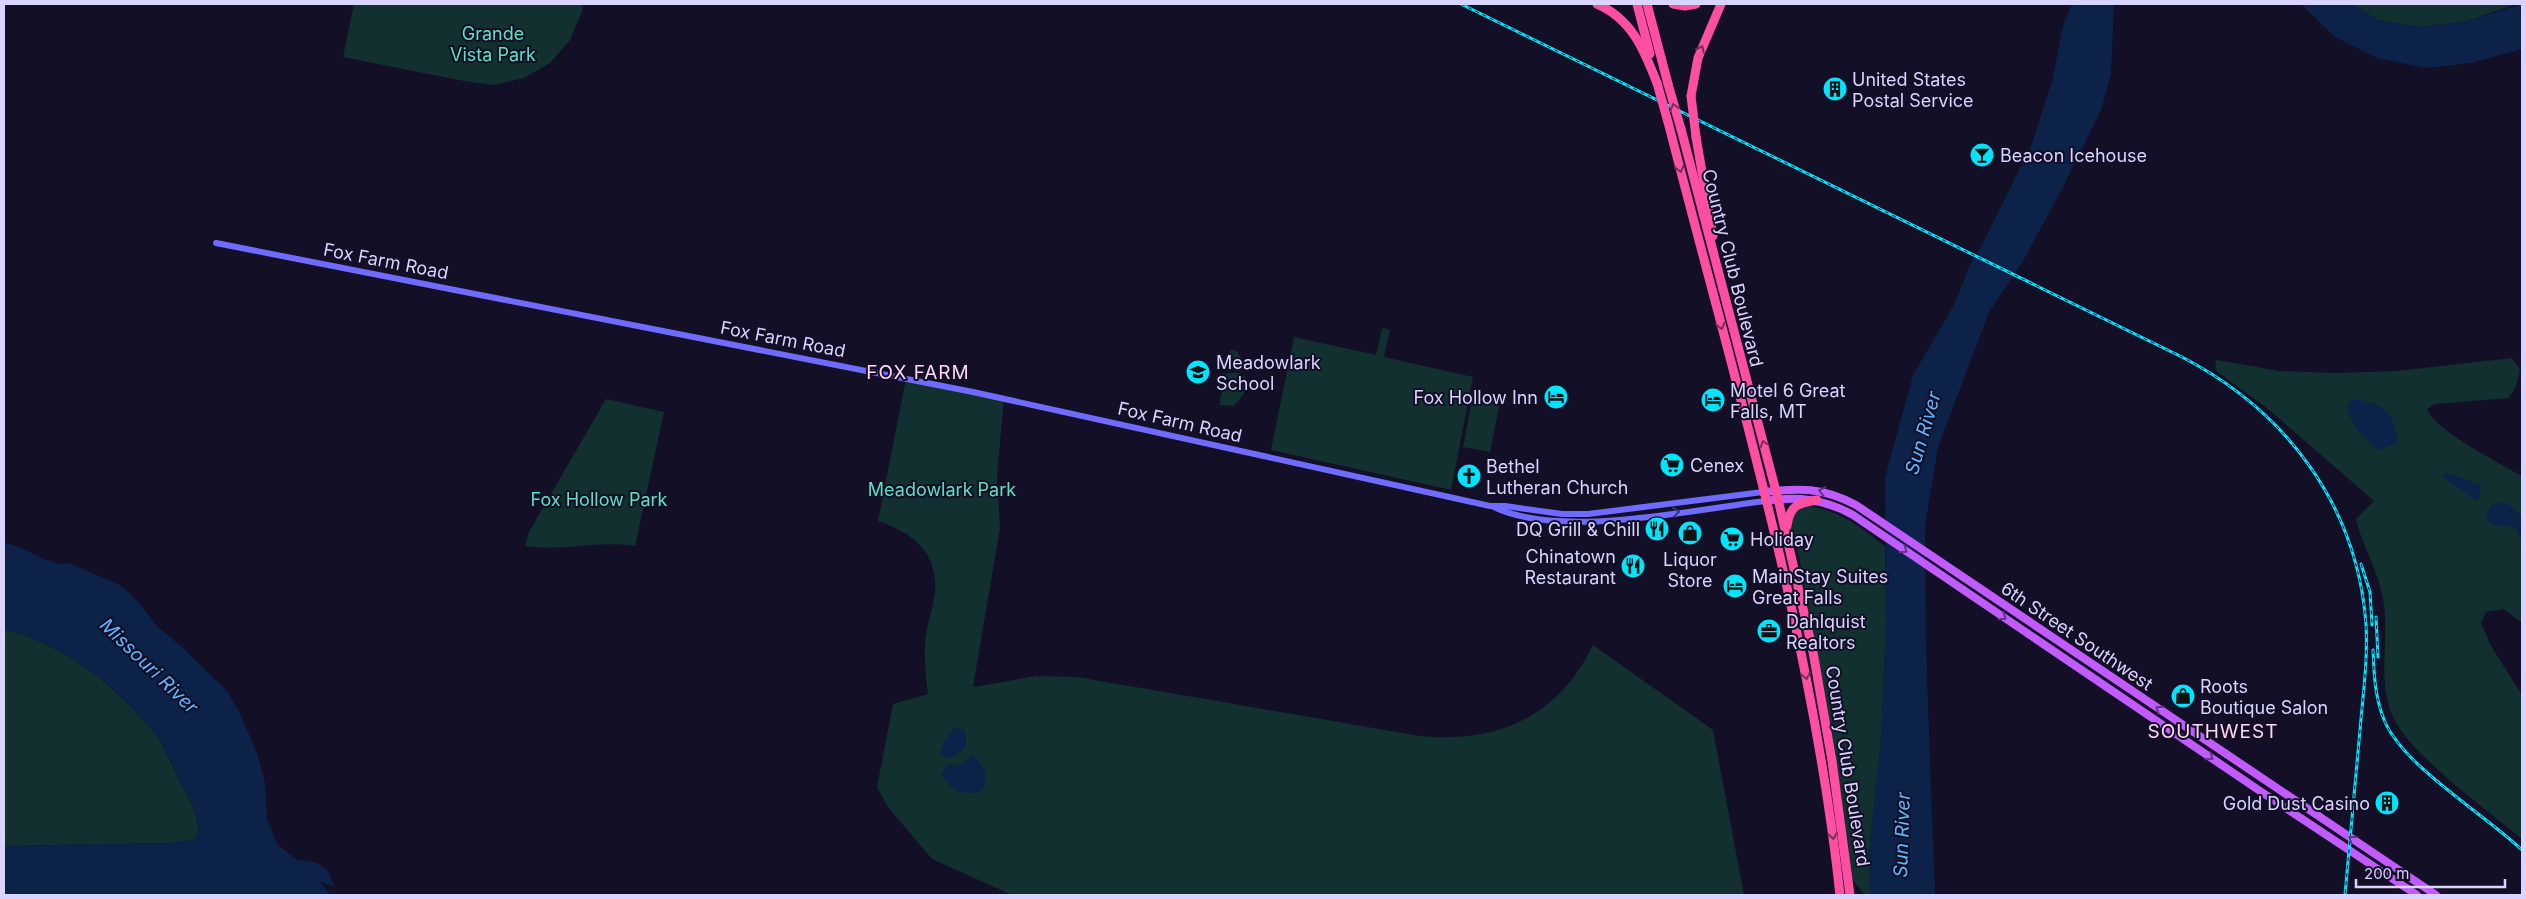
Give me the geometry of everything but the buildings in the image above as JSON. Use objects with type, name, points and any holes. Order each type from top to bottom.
[{"type":"highway","points":[[1597,4],[1614,12],[1632,30],[1644,51],[1657,83]]},
{"type":"highway","name":"Country Club Boulevard","points":[[1637,4],[1764,497],[1794,621],[1812,707],[1834,841],[1840,895]]},
{"type":"highway","name":"Country Club Boulevard","points":[[1647,4],[1786,531],[1824,713],[1850,895]]},
{"type":"highway","points":[[1673,4],[1685,6],[1696,4]]},
{"type":"highway","points":[[1716,266],[1716,251],[1696,137],[1691,96],[1698,58],[1721,4]]},
{"type":"highway","points":[[1786,531],[1788,518],[1793,506],[1798,503],[1817,500]]},
{"type":"main road","name":"6th Street Southwest","points":[[1764,497],[1818,490],[1834,494],[1866,511],[2436,895]]},
{"type":"main road","name":"6th Street Southwest","points":[[1777,495],[1817,500],[1845,510],[2417,895]]},
{"type":"street","name":"Fox Farm Road","points":[[216,243],[973,392],[1490,506],[1505,506],[1562,514],[1588,514],[1764,497]]},
{"type":"green space","name":"Grande Vista Park","points":[[354,4],[583,4],[570,40],[550,63],[524,78],[494,85],[464,81],[343,57]]},
{"type":"green space","points":[[2352,4],[2517,4],[2466,21],[2421,27],[2378,20]]},
{"type":"green space","points":[[1382,328],[1390,330],[1384,357],[1473,377],[1451,490],[1271,450],[1294,337],[1376,355]]},
{"type":"green space","points":[[1229,351],[1237,351],[1243,362],[1242,370],[1236,371],[1233,368],[1233,360]]},
{"type":"green space","points":[[2512,358],[2520,370],[2516,386],[2509,398],[2435,404],[2427,409],[2442,427],[2522,476],[2522,623],[2504,609],[2486,612],[2481,623],[2491,646],[2522,695],[2522,839],[2433,765],[2402,732],[2393,717],[2388,704],[2384,676],[2385,619],[2382,593],[2356,519],[2374,501],[2268,409],[2215,370],[2216,360],[2280,371],[2336,373],[2397,371]]},
{"type":"green space","points":[[1226,373],[1240,373],[1246,378],[1244,394],[1234,406],[1219,405]]},
{"type":"green space","name":"Meadowlark Park","points":[[906,379],[1004,399],[997,475],[1000,528],[973,687],[1037,676],[1077,677],[1420,736],[1448,737],[1475,735],[1499,730],[1522,721],[1543,708],[1562,691],[1579,670],[1593,645],[1713,730],[1744,895],[1012,895],[932,859],[888,807],[877,787],[893,704],[928,694],[925,644],[935,588],[933,568],[923,549],[908,535],[878,521]]},
{"type":"green space","points":[[1473,396],[1500,402],[1490,452],[1463,447]]},
{"type":"green space","name":"Fox Hollow Park","points":[[606,399],[664,412],[635,546],[607,544],[552,548],[525,546],[529,532]]},
{"type":"green space","points":[[1804,506],[1827,510],[1838,515],[1885,546],[1886,623],[1881,741],[1869,853],[1870,895],[1865,895],[1851,878],[1799,556],[1789,526],[1792,512]]},
{"type":"green space","points":[[4,629],[26,636],[67,655],[104,682],[138,714],[161,743],[192,804],[198,826],[196,839],[171,843],[4,846]]},
{"type":"water","name":"Sun River","points":[[2072,4],[2114,4],[2111,74],[2101,110],[2060,193],[2022,263],[1989,312],[1938,447],[1925,525],[1926,651],[1935,895],[1870,895],[1869,853],[1881,741],[1886,623],[1885,478],[1913,375],[1954,305],[1970,265],[1982,245],[2031,146],[2052,82],[2063,26]]},
{"type":"water","points":[[2301,4],[2352,4],[2378,20],[2421,27],[2466,21],[2522,4],[2522,49],[2471,63],[2426,68],[2377,58],[2335,37]]},
{"type":"water","points":[[2353,399],[2373,403],[2386,411],[2394,423],[2398,443],[2379,450],[2369,442],[2358,430],[2348,412],[2347,406]]},
{"type":"water","points":[[2443,473],[2451,474],[2480,485],[2480,497],[2476,501],[2444,478]]},
{"type":"water","points":[[2501,502],[2507,503],[2522,516],[2522,552],[2518,532],[2515,528],[2491,524],[2485,516],[2491,507]]},
{"type":"water","name":"Missouri River","points":[[4,543],[53,562],[69,563],[120,585],[134,597],[158,627],[184,649],[226,690],[239,711],[257,753],[265,783],[267,820],[278,845],[297,860],[315,862],[327,870],[335,887],[319,881],[331,895],[4,895],[4,846],[171,843],[196,839],[198,821],[193,807],[158,737],[122,697],[105,682],[67,655],[26,636],[4,629]]},
{"type":"water","points":[[954,728],[964,730],[965,745],[958,754],[948,758],[940,753],[945,740]]},
{"type":"water","points":[[973,754],[985,771],[986,780],[982,791],[964,793],[949,785],[941,775],[947,765],[963,764]]},
{"type":"railway","points":[[1461,4],[2182,357],[2219,379],[2253,405],[2284,434],[2310,466],[2331,501],[2348,540],[2360,581],[2366,624],[2365,677],[2345,895]]},
{"type":"railway","points":[[2361,564],[2370,592],[2372,625]]},
{"type":"railway","points":[[2376,617],[2378,657]]},
{"type":"railway","points":[[2373,650],[2379,705],[2385,722],[2395,739],[2427,773],[2522,850]]},
{"type":"place","name":"United States Postal Service","points":[[1835,89]]},
{"type":"place","name":"Beacon Icehouse","points":[[1982,155]]},
{"type":"place","name":"Meadowlark School","points":[[1198,372]]},
{"type":"place","name":"Fox Hollow Inn","points":[[1556,397]]},
{"type":"place","name":"Motel 6 Great Falls, MT","points":[[1713,400]]},
{"type":"place","name":"Cenex","points":[[1672,465]]},
{"type":"place","name":"Bethel Lutheran Church","points":[[1469,476]]},
{"type":"place","name":"DQ Grill & Chill","points":[[1657,529]]},
{"type":"place","name":"Liquor Store","points":[[1690,533]]},
{"type":"place","name":"Holiday","points":[[1732,539]]},
{"type":"place","name":"Chinatown Restaurant","points":[[1633,566]]},
{"type":"place","name":"MainStay Suites Great Falls","points":[[1735,586]]},
{"type":"place","name":"Dahlquist Realtors","points":[[1769,631]]},
{"type":"place","name":"Roots Boutique Salon","points":[[2183,696]]},
{"type":"place","name":"Gold Dust Casino","points":[[2387,803]]},
{"type":"district","name":"FOX FARM","points":[[918,372]]},
{"type":"district","name":"SOUTHWEST","points":[[2213,731]]}]
